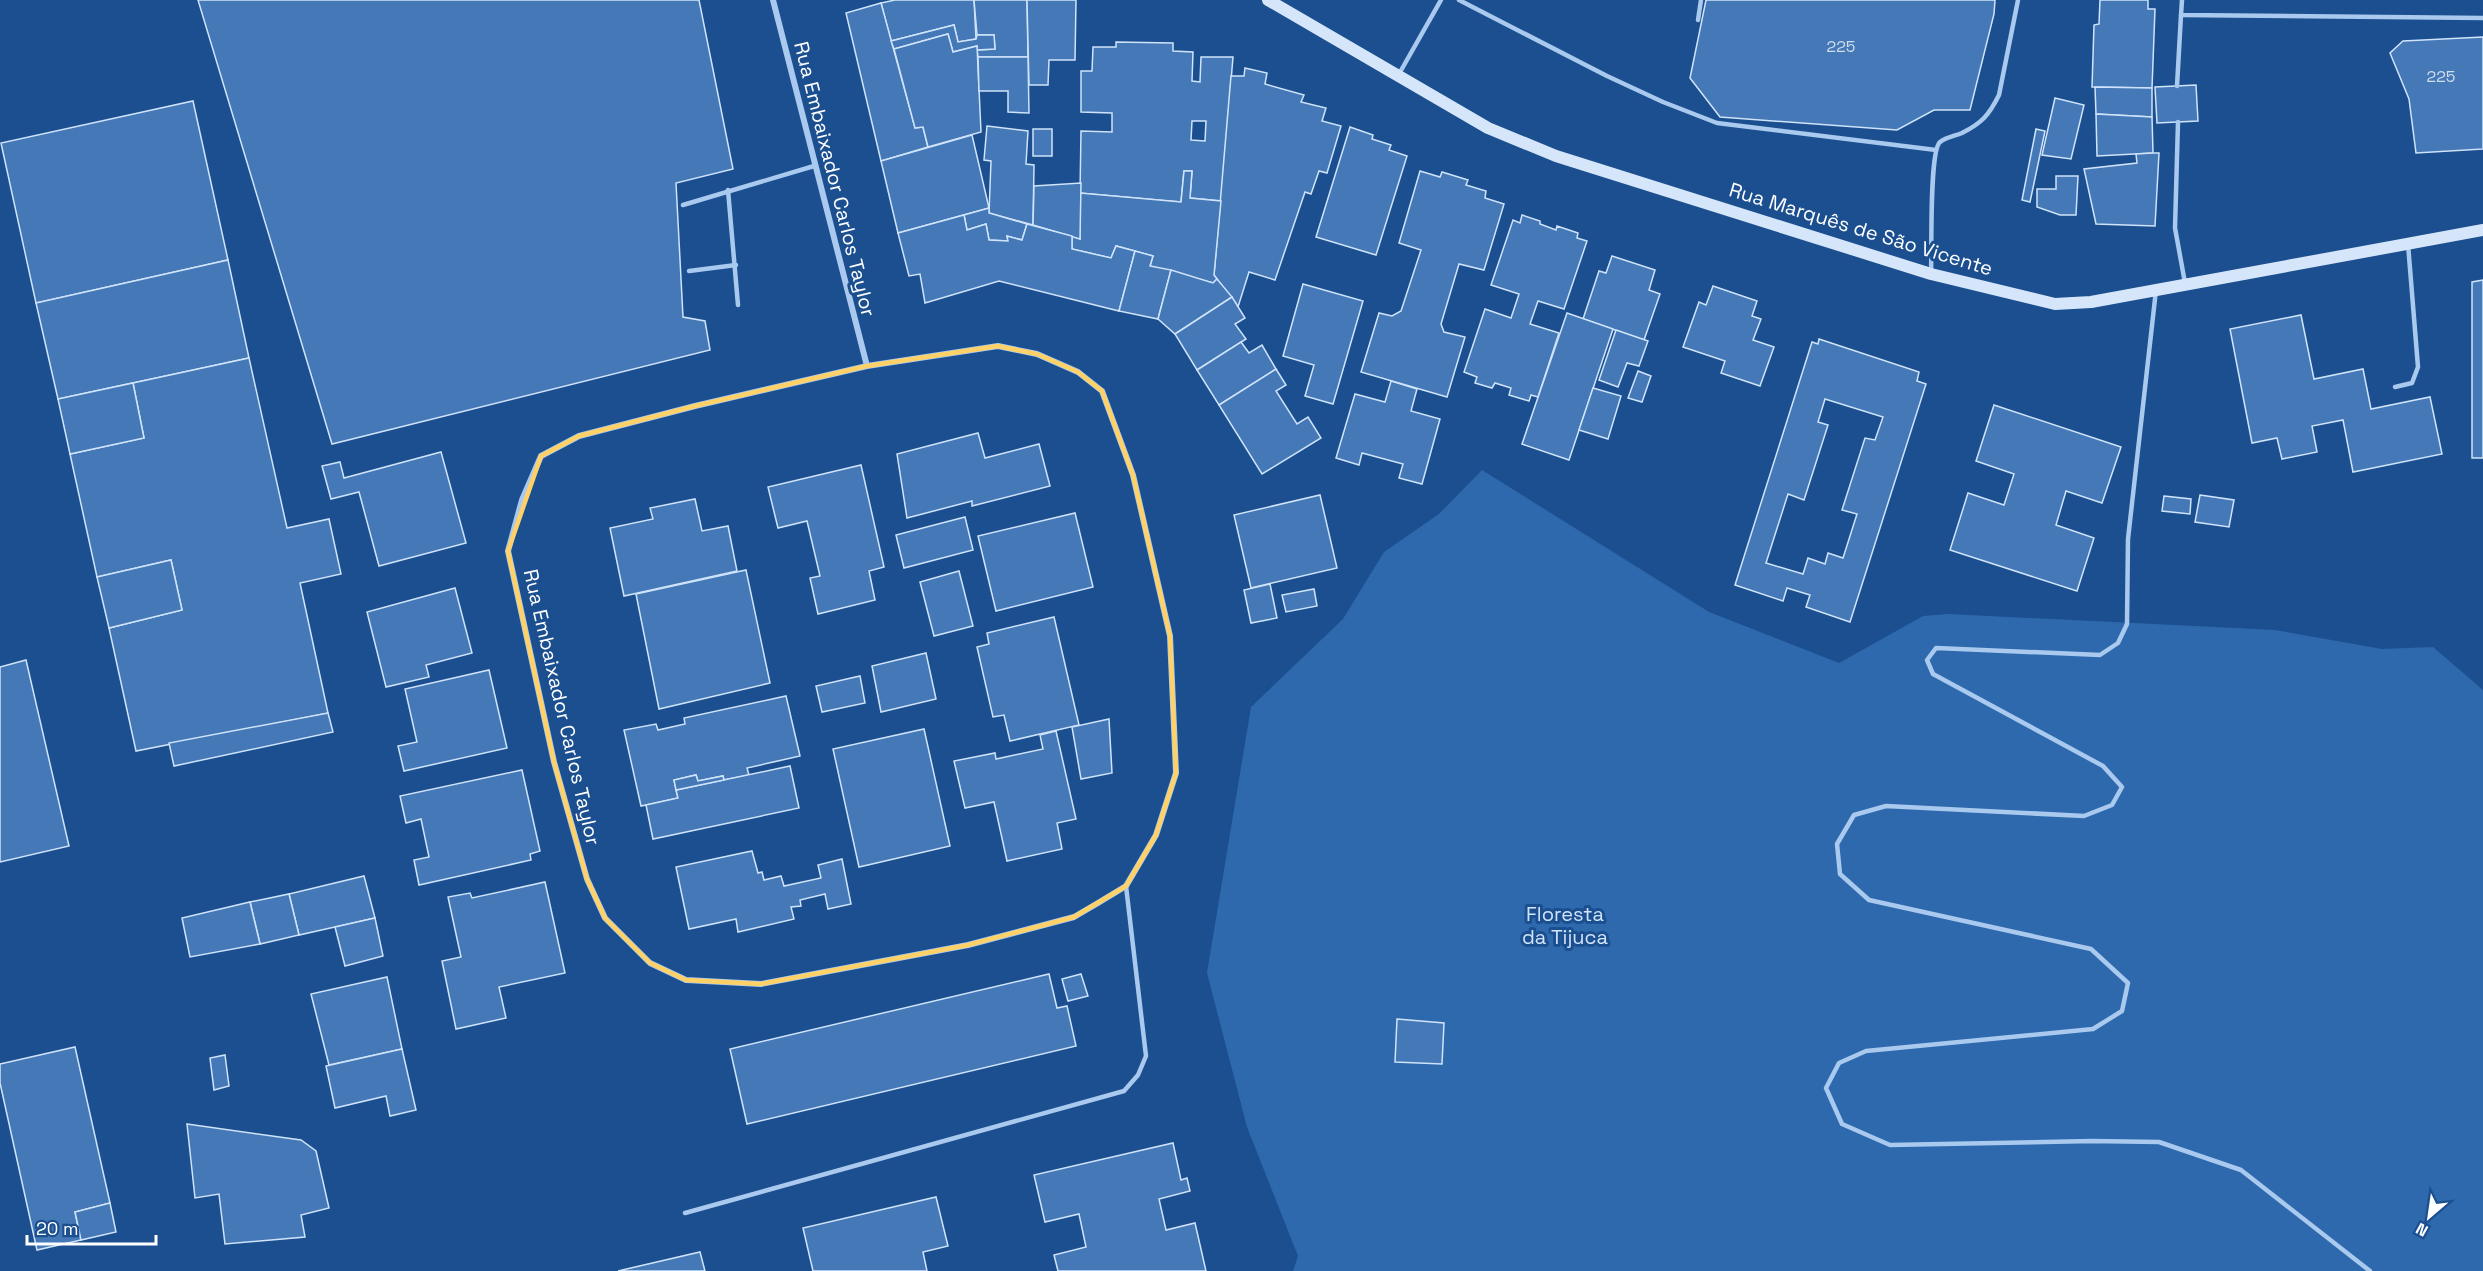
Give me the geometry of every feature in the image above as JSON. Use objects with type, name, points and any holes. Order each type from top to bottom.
[{"type":"street","name":"Rua Embaixador Carlos Taylor","points":[[772,0],[867,366]]},
{"type":"street","name":"Rua Marquês de São Vicente","points":[[1268,0],[1488,128],[1556,156],[1931,274],[2055,304],[2091,302],[2156,291],[2483,230]]},
{"type":"street","name":"Rua Embaixador Carlos Taylor","points":[[998,345],[1037,354],[1078,372],[1102,391],[1133,475],[1170,636],[1176,773],[1156,835],[1126,886],[1074,916],[968,945],[761,984],[686,980],[650,963],[605,918],[587,879],[554,762],[508,551],[522,500],[541,456],[579,436],[695,406],[867,366],[998,345]]},
{"type":"lane","points":[[1398,76],[1441,0]]},
{"type":"lane","points":[[1459,0],[1607,76],[1663,102],[1718,123],[1935,150]]},
{"type":"lane","points":[[1698,20],[1701,0]]},
{"type":"lane","points":[[1931,274],[1935,150],[1940,142],[1985,119],[1993,109],[1999,95],[2018,0]]},
{"type":"lane","points":[[2177,86],[2182,0]]},
{"type":"lane","points":[[2181,15],[2483,18]]},
{"type":"lane","points":[[2178,122],[2175,228],[2186,285]]},
{"type":"lane","points":[[683,205],[814,166]]},
{"type":"lane","points":[[728,190],[738,305]]},
{"type":"lane","points":[[2395,387],[2412,383],[2418,367],[2408,244]]},
{"type":"lane","points":[[689,272],[736,265]]},
{"type":"lane","points":[[2156,291],[2128,538],[2127,624],[2118,643],[2100,655],[1936,648],[1927,660],[1933,674],[2103,766],[2122,787],[2112,805],[2084,816],[1886,806],[1854,815],[1837,844],[1840,874],[1869,900],[2091,949],[2128,983],[2122,1011],[2093,1029],[1866,1051],[1839,1063],[1826,1088],[1842,1124],[1890,1145],[2159,1142],[2241,1170],[2370,1271]]},
{"type":"lane","points":[[685,1213],[1124,1091],[1138,1075],[1146,1056],[1126,886]]},
{"type":"highlighted area","points":[[998,346],[1037,354],[1078,372],[1102,391],[1133,475],[1170,636],[1176,773],[1156,835],[1126,886],[1074,917],[968,945],[761,984],[686,980],[650,963],[605,918],[587,879],[554,762],[508,551],[541,456],[579,436],[695,406],[867,366]]},
{"type":"green space","name":"Floresta da Tijuca","points":[[1482,470],[1709,612],[1839,663],[1923,616],[1948,614],[2275,630],[2382,649],[2433,647],[2483,690],[2483,1271],[1293,1271],[1298,1256],[1247,1127],[1207,973],[1251,707],[1343,619],[1384,552],[1439,514]]},
{"type":"building","points":[[198,0],[699,0],[733,169],[676,183],[683,317],[705,321],[710,350],[332,444]]},
{"type":"building","points":[[895,0],[974,0],[976,39],[958,42],[954,25],[891,41],[881,3]]},
{"type":"building","points":[[974,0],[1027,0],[1028,57],[978,57],[977,50],[995,49],[994,35],[977,35]]},
{"type":"building","points":[[1027,0],[1076,0],[1075,60],[1049,60],[1048,85],[1029,85]]},
{"type":"building","points":[[1706,0],[1995,0],[1994,14],[1970,110],[1934,110],[1897,130],[1720,117],[1690,78]]},
{"type":"building","points":[[2100,0],[2148,0],[2148,9],[2155,9],[2152,88],[2092,87],[2094,25],[2099,24]]},
{"type":"building","points":[[881,3],[915,128],[923,127],[928,147],[881,161],[846,13]]},
{"type":"building","points":[[954,25],[958,42],[976,39],[977,35],[994,35],[995,49],[977,50],[977,46],[953,52],[948,34],[894,49],[891,41]]},
{"type":"building","points":[[948,34],[953,52],[977,46],[981,132],[928,147],[923,127],[915,128],[894,49]]},
{"type":"building","points":[[2483,37],[2483,149],[2416,153],[2409,99],[2390,53],[2403,41]]},
{"type":"building","points":[[1116,42],[1173,43],[1173,51],[1193,52],[1192,81],[1200,82],[1201,57],[1233,57],[1221,201],[1190,198],[1192,171],[1184,171],[1181,202],[1080,193],[1081,131],[1112,132],[1112,113],[1081,112],[1081,71],[1092,71],[1093,47],[1116,47]],"holes":[[[1192,121],[1206,121],[1205,141],[1191,140]]]},
{"type":"building","points":[[978,57],[1028,57],[1029,113],[1008,112],[1008,91],[979,91]]},
{"type":"building","points":[[1245,68],[1267,73],[1265,84],[1304,95],[1301,102],[1326,108],[1322,121],[1341,126],[1327,173],[1319,171],[1311,194],[1305,192],[1275,280],[1249,272],[1238,307],[1214,275],[1231,76],[1244,76]]},
{"type":"building","points":[[2196,85],[2198,121],[2157,123],[2155,87]]},
{"type":"building","points":[[2095,87],[2152,88],[2152,117],[2096,114]]},
{"type":"building","points":[[2055,98],[2084,105],[2071,159],[2042,155]]},
{"type":"building","points":[[193,101],[228,260],[36,303],[1,143]]},
{"type":"building","points":[[2096,114],[2152,117],[2153,153],[2097,156]]},
{"type":"building","points":[[987,126],[1028,131],[1026,164],[1034,165],[1033,225],[989,213],[991,161],[984,160]]},
{"type":"building","points":[[1350,127],[1373,135],[1372,139],[1391,145],[1389,150],[1407,156],[1376,255],[1316,237]]},
{"type":"building","points":[[1033,129],[1052,129],[1052,156],[1033,156]]},
{"type":"building","points":[[2036,129],[2045,131],[2030,202],[2022,200]]},
{"type":"building","points":[[972,135],[989,208],[898,233],[881,161]]},
{"type":"building","points":[[2159,153],[2155,226],[2096,224],[2084,169],[2137,163],[2136,154]]},
{"type":"building","points":[[1184,171],[1192,171],[1190,198],[1221,201],[1214,275],[1217,279],[1213,283],[1150,266],[1153,256],[1116,246],[1111,258],[1072,249],[1072,236],[1080,239],[1080,193],[1181,202]]},
{"type":"building","points":[[1420,171],[1440,177],[1442,172],[1468,180],[1466,185],[1486,191],[1485,198],[1504,204],[1484,270],[1459,264],[1441,324],[1444,332],[1465,337],[1447,397],[1361,372],[1379,313],[1392,316],[1401,311],[1421,250],[1399,243]]},
{"type":"building","points":[[2056,176],[2078,176],[2076,215],[2060,215],[2037,207],[2037,189],[2056,189]]},
{"type":"building","points":[[1081,183],[1080,239],[1033,225],[1034,186]]},
{"type":"building","points":[[989,208],[989,213],[1027,224],[1022,240],[1007,236],[1008,241],[989,240],[986,224],[967,230],[964,215]]},
{"type":"building","points":[[964,215],[967,230],[986,224],[989,240],[1008,241],[1007,236],[1022,240],[1027,224],[1072,236],[1072,249],[1111,258],[1116,246],[1135,251],[1119,311],[999,281],[925,303],[920,274],[909,276],[898,233]]},
{"type":"building","points":[[1522,215],[1556,230],[1557,226],[1578,233],[1577,238],[1587,241],[1564,309],[1538,301],[1530,324],[1559,333],[1538,397],[1531,395],[1529,401],[1509,395],[1511,388],[1495,383],[1492,388],[1475,383],[1477,377],[1464,372],[1485,309],[1511,318],[1519,294],[1491,285],[1513,220],[1520,223]]},
{"type":"building","points":[[1135,251],[1153,256],[1150,266],[1171,270],[1158,319],[1119,311]]},
{"type":"building","points":[[1612,256],[1655,270],[1649,290],[1660,294],[1644,340],[1583,319],[1599,271],[1606,273]]},
{"type":"building","points":[[228,260],[249,358],[58,399],[36,303]]},
{"type":"building","points":[[1171,270],[1213,283],[1217,279],[1232,297],[1175,334],[1158,319]]},
{"type":"building","points":[[2483,280],[2483,458],[2472,458],[2472,282]]},
{"type":"building","points":[[1303,284],[1363,301],[1333,404],[1305,396],[1314,365],[1283,356]]},
{"type":"building","points":[[1713,286],[1757,301],[1752,316],[1761,319],[1753,340],[1774,347],[1760,386],[1721,373],[1725,361],[1683,347],[1699,302],[1706,305]]},
{"type":"building","points":[[1232,297],[1245,318],[1235,324],[1246,339],[1197,370],[1175,334]]},
{"type":"building","points":[[1567,313],[1613,329],[1569,460],[1522,444]]},
{"type":"building","points":[[2301,315],[2314,379],[2363,369],[2371,409],[2430,397],[2442,454],[2353,472],[2343,420],[2312,426],[2317,452],[2282,459],[2277,438],[2252,443],[2230,329]]},
{"type":"building","points":[[1616,330],[1648,341],[1639,366],[1627,363],[1618,387],[1599,380]]},
{"type":"building","points":[[1819,339],[1919,372],[1917,381],[1926,384],[1850,622],[1806,607],[1810,595],[1787,588],[1783,601],[1735,585],[1812,342],[1818,344]],"holes":[[[1825,399],[1883,417],[1875,440],[1865,438],[1842,510],[1857,514],[1843,558],[1828,553],[1825,564],[1808,558],[1803,574],[1766,563],[1788,494],[1804,500],[1828,425],[1818,422]]]},
{"type":"building","points":[[1241,342],[1249,353],[1262,345],[1276,369],[1219,405],[1197,370]]},
{"type":"building","points":[[249,358],[287,528],[329,519],[341,574],[300,583],[328,713],[136,751],[109,628],[182,610],[171,560],[97,577],[70,454],[144,438],[133,383]]},
{"type":"building","points":[[1276,369],[1286,385],[1276,391],[1297,424],[1308,417],[1321,438],[1262,474],[1219,405]]},
{"type":"building","points":[[1638,371],[1651,376],[1642,402],[1628,398]]},
{"type":"building","points":[[1391,381],[1417,389],[1411,411],[1440,419],[1422,484],[1399,478],[1403,464],[1362,453],[1359,465],[1336,458],[1355,394],[1385,402]]},
{"type":"building","points":[[133,383],[144,438],[70,454],[58,399]]},
{"type":"building","points":[[1593,388],[1621,396],[1608,439],[1579,430]]},
{"type":"building","points":[[1994,405],[2121,447],[2102,503],[2066,491],[2056,525],[2094,538],[2077,591],[1950,550],[1968,493],[2004,505],[2014,474],[1976,461]]},
{"type":"building","points":[[978,433],[985,458],[1039,444],[1050,486],[972,506],[972,501],[907,518],[897,454]]},
{"type":"building","points":[[441,452],[466,543],[379,566],[359,492],[331,499],[322,466],[340,462],[344,478]]},
{"type":"building","points":[[861,465],[884,567],[869,571],[875,600],[818,614],[810,578],[820,576],[807,521],[778,528],[768,487]]},
{"type":"building","points":[[1320,495],[1337,568],[1251,588],[1234,515]]},
{"type":"building","points":[[2200,495],[2234,500],[2229,527],[2195,522]]},
{"type":"building","points":[[2164,496],[2191,499],[2190,514],[2162,511]]},
{"type":"building","points":[[695,499],[702,531],[728,526],[737,571],[624,596],[610,528],[653,519],[650,508]]},
{"type":"building","points":[[1075,513],[1093,587],[996,611],[978,536]]},
{"type":"building","points":[[965,517],[973,550],[904,568],[896,535]]},
{"type":"building","points":[[171,560],[182,610],[109,628],[97,577]]},
{"type":"building","points":[[746,570],[770,683],[659,709],[636,594]]},
{"type":"building","points":[[959,571],[973,626],[934,636],[920,582]]},
{"type":"building","points":[[1270,584],[1277,618],[1251,623],[1244,590]]},
{"type":"building","points":[[455,588],[472,653],[426,665],[429,677],[386,687],[367,612]]},
{"type":"building","points":[[1314,589],[1317,606],[1286,612],[1282,595]]},
{"type":"building","points":[[1054,617],[1079,725],[1010,741],[1004,715],[993,717],[977,647],[989,644],[987,633]]},
{"type":"building","points":[[926,653],[936,699],[881,712],[872,666]]},
{"type":"building","points":[[26,660],[69,846],[0,862],[0,667]]},
{"type":"building","points":[[489,670],[507,748],[404,771],[398,746],[417,742],[405,689]]},
{"type":"building","points":[[860,676],[865,703],[822,712],[816,686]]},
{"type":"building","points":[[786,696],[800,756],[747,768],[749,775],[724,780],[723,776],[698,781],[696,775],[674,780],[678,798],[641,806],[624,730],[656,724],[658,730],[685,724],[684,718]]},
{"type":"building","points":[[328,713],[333,732],[174,766],[169,743]]},
{"type":"building","points":[[1109,719],[1112,773],[1081,779],[1072,727]]},
{"type":"building","points":[[924,729],[950,846],[859,867],[833,749]]},
{"type":"building","points":[[1056,731],[1076,819],[1057,823],[1062,849],[1007,861],[994,802],[965,808],[954,761],[995,753],[996,759],[1043,749],[1040,735]]},
{"type":"building","points":[[790,766],[799,808],[653,839],[646,805],[678,798],[676,790]]},
{"type":"building","points":[[522,770],[540,851],[530,854],[531,860],[419,885],[414,860],[429,857],[421,819],[406,823],[400,796]]},
{"type":"building","points":[[696,775],[698,781],[723,776],[724,780],[676,790],[674,780]]},
{"type":"building","points":[[752,851],[758,873],[762,872],[764,880],[781,876],[784,886],[821,878],[818,865],[842,859],[851,904],[828,909],[825,894],[800,900],[801,906],[791,907],[794,919],[738,932],[736,919],[689,929],[676,867]]},
{"type":"building","points":[[364,876],[375,918],[299,935],[289,894]]},
{"type":"building","points":[[545,882],[565,973],[499,987],[506,1018],[456,1029],[442,961],[461,957],[448,897],[470,893],[472,898]]},
{"type":"building","points":[[289,894],[299,935],[260,944],[250,902]]},
{"type":"building","points":[[250,902],[260,944],[190,957],[182,918]]},
{"type":"building","points":[[375,918],[383,956],[345,966],[335,927]]},
{"type":"building","points":[[1049,974],[1057,1008],[1067,1006],[1076,1046],[747,1124],[730,1049]]},
{"type":"building","points":[[1081,974],[1088,996],[1068,1001],[1062,979]]},
{"type":"building","points":[[387,977],[402,1049],[329,1065],[311,994]]},
{"type":"building","points":[[1397,1019],[1444,1023],[1442,1064],[1395,1062]]},
{"type":"building","points":[[75,1047],[110,1203],[75,1212],[81,1240],[37,1250],[0,1083],[0,1064]]},
{"type":"building","points":[[402,1049],[416,1110],[390,1116],[386,1096],[335,1108],[326,1066]]},
{"type":"building","points":[[225,1055],[229,1086],[214,1090],[210,1058]]},
{"type":"building","points":[[187,1124],[301,1140],[316,1151],[329,1208],[301,1215],[305,1237],[225,1244],[219,1194],[195,1198]]},
{"type":"building","points":[[1173,1143],[1181,1180],[1187,1178],[1190,1191],[1159,1199],[1166,1230],[1195,1223],[1206,1271],[1058,1271],[1054,1255],[1086,1247],[1079,1214],[1045,1222],[1034,1175]]},
{"type":"building","points":[[936,1197],[948,1246],[923,1252],[927,1271],[813,1271],[803,1228]]},
{"type":"building","points":[[110,1203],[116,1232],[81,1240],[75,1212]]},
{"type":"building","points":[[700,1252],[705,1271],[618,1271]]}]
